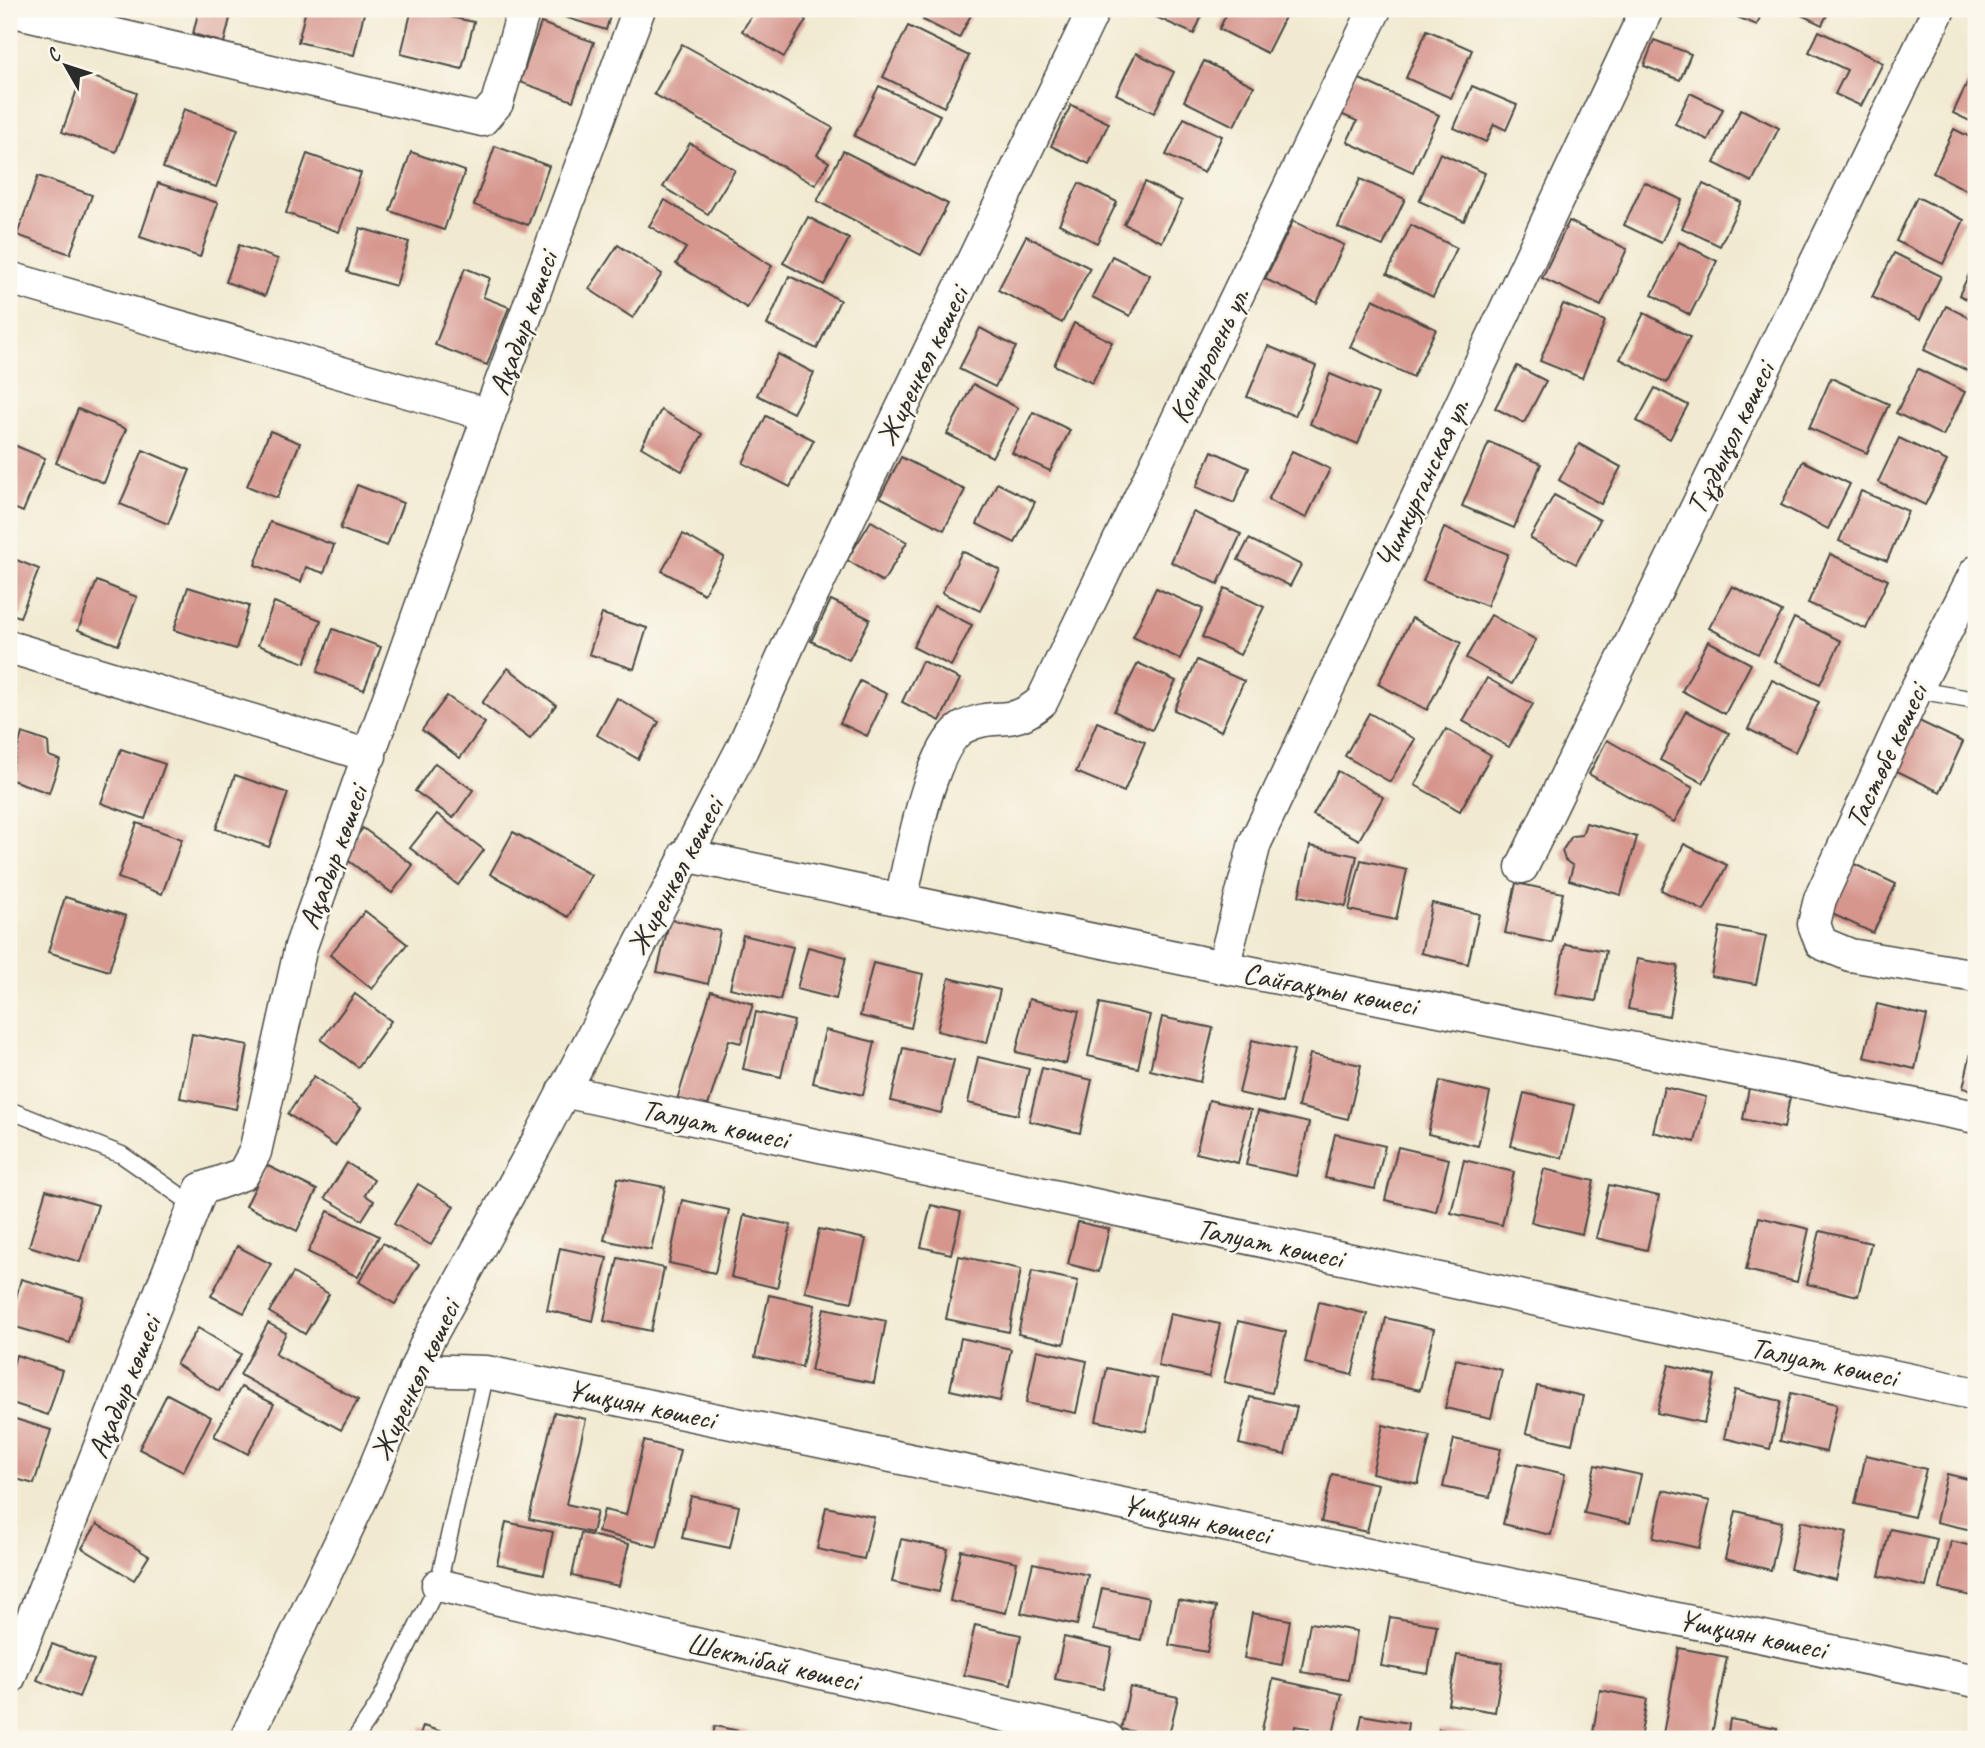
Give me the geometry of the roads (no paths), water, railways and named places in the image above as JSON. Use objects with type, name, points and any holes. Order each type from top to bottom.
[{"type":"street","points":[[9,10],[482,120],[497,103],[524,9]]},
{"type":"street","name":"Ақадыр көшесі","points":[[9,1678],[201,1189],[243,1174],[255,1152],[301,946],[489,415],[639,9]]},
{"type":"street","name":"Жиренкөл көшесі","points":[[246,1739],[366,1489],[427,1342],[563,1091],[742,749],[792,637],[1094,9]]},
{"type":"street","name":"Коныролень ул.","points":[[901,900],[923,809],[936,766],[949,739],[958,730],[981,718],[1017,718],[1042,701],[1375,9]]},
{"type":"street","name":"Чимкурганская ул.","points":[[1223,967],[1255,843],[1311,718],[1647,9]]},
{"type":"street","name":"Тұздықол көшесі","points":[[1522,867],[1939,9]]},
{"type":"street","points":[[9,278],[489,415]]},
{"type":"street","name":"Тастөбе көшесі","points":[[1976,572],[1916,690],[1820,899],[1814,924],[1821,943],[1850,955],[1976,976]]},
{"type":"street","points":[[9,647],[370,756]]},
{"type":"street","name":"Сайғақты көшесі","points":[[685,855],[1223,967],[1976,1116]]},
{"type":"street","name":"Талуат көшесі","points":[[563,1091],[1976,1394]]},
{"type":"street","name":"Ұшқиян көшесі","points":[[415,1370],[486,1372],[1976,1681]]},
{"type":"street","name":"Шектібай көшесі","points":[[438,1585],[1108,1739]]},
{"type":"lane","points":[[1916,690],[1976,700]]},
{"type":"lane","points":[[9,1110],[122,1155],[195,1206]]},
{"type":"lane","points":[[355,1739],[377,1705],[438,1585],[486,1372]]}]
